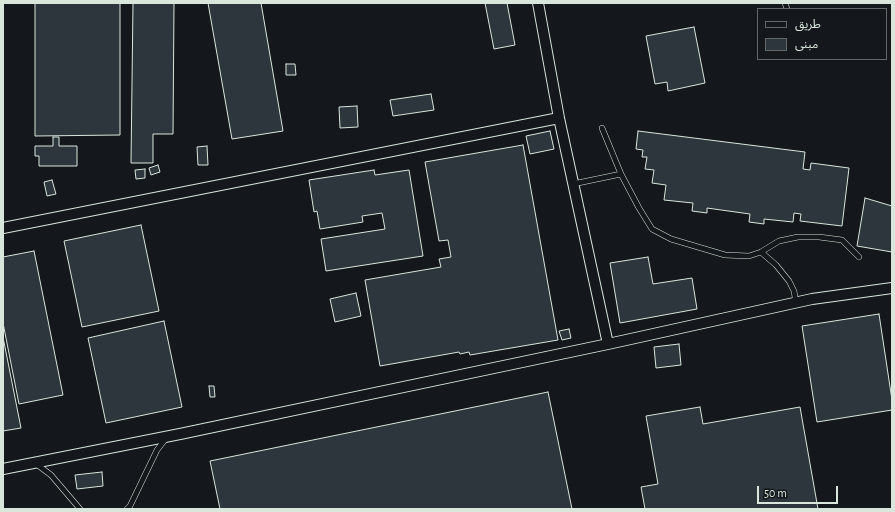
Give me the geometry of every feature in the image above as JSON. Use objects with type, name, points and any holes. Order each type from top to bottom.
[{"type":"street","points":[[538,3],[559,118],[608,344]]},
{"type":"street","points":[[3,228],[559,118]]},
{"type":"street","points":[[3,469],[608,344],[812,299],[892,288]]},
{"type":"lane","points":[[602,128],[621,174],[652,229],[671,238],[725,256],[749,256],[761,252],[779,241],[798,237],[819,237],[842,240],[859,257]]},
{"type":"lane","points":[[573,184],[621,174]]},
{"type":"lane","points":[[761,252],[776,265],[789,281],[794,291],[796,303]]},
{"type":"lane","points":[[127,509],[130,506],[157,450],[168,436]]},
{"type":"lane","points":[[34,463],[51,475],[80,509]]},
{"type":"building","points":[[35,3],[120,3],[120,135],[35,136]]},
{"type":"building","points":[[133,3],[174,3],[173,134],[153,134],[153,163],[131,163]]},
{"type":"building","points":[[208,3],[261,3],[283,131],[232,139]]},
{"type":"building","points":[[485,3],[507,3],[515,45],[494,49]]},
{"type":"building","points":[[694,27],[705,83],[668,91],[667,82],[655,84],[646,36]]},
{"type":"building","points":[[286,64],[295,64],[296,75],[286,75]]},
{"type":"building","points":[[431,94],[434,110],[393,116],[390,100]]},
{"type":"building","points":[[357,106],[358,127],[340,128],[339,107]]},
{"type":"building","points":[[550,131],[554,149],[530,154],[526,136]]},
{"type":"building","points":[[638,131],[805,152],[803,169],[810,170],[811,163],[849,168],[842,226],[800,221],[801,214],[794,213],[793,222],[764,219],[764,224],[749,222],[750,214],[707,208],[707,213],[692,211],[693,203],[664,200],[666,185],[652,183],[654,170],[645,169],[647,157],[642,157],[643,150],[636,149]]},
{"type":"building","points":[[53,137],[59,137],[59,146],[77,146],[77,166],[39,166],[39,156],[35,156],[35,146],[53,146]]},
{"type":"building","points":[[523,145],[558,340],[470,355],[469,352],[460,354],[459,352],[380,366],[365,280],[441,267],[439,259],[451,257],[448,240],[439,241],[425,162]]},
{"type":"building","points":[[207,146],[208,165],[198,165],[197,147]]},
{"type":"building","points":[[158,165],[160,172],[151,175],[149,168]]},
{"type":"building","points":[[145,169],[145,178],[136,179],[135,170]]},
{"type":"building","points":[[374,170],[375,175],[409,170],[423,256],[326,271],[321,239],[385,229],[382,213],[362,216],[363,222],[320,229],[317,211],[314,212],[309,180]]},
{"type":"building","points":[[52,180],[56,194],[47,196],[44,182]]},
{"type":"building","points":[[865,198],[892,206],[892,252],[857,246]]},
{"type":"building","points":[[141,225],[159,311],[82,327],[64,241]]},
{"type":"building","points":[[34,251],[63,395],[19,404],[3,323],[3,257]]},
{"type":"building","points":[[648,257],[653,284],[692,278],[697,309],[620,323],[610,263]]},
{"type":"building","points":[[356,293],[361,316],[335,322],[330,299]]},
{"type":"building","points":[[879,314],[892,400],[892,410],[817,422],[802,326]]},
{"type":"building","points":[[164,321],[182,407],[106,423],[88,338]]},
{"type":"building","points":[[569,329],[571,338],[562,340],[559,331]]},
{"type":"building","points":[[3,337],[21,428],[3,431]]},
{"type":"building","points":[[679,344],[681,365],[656,368],[654,347]]},
{"type":"building","points":[[209,386],[214,386],[215,397],[210,397]]},
{"type":"building","points":[[548,392],[572,509],[220,509],[210,461]]},
{"type":"building","points":[[700,407],[703,424],[800,407],[818,509],[645,509],[641,487],[658,484],[646,416]]},
{"type":"building","points":[[102,472],[103,486],[77,489],[75,475]]}]
